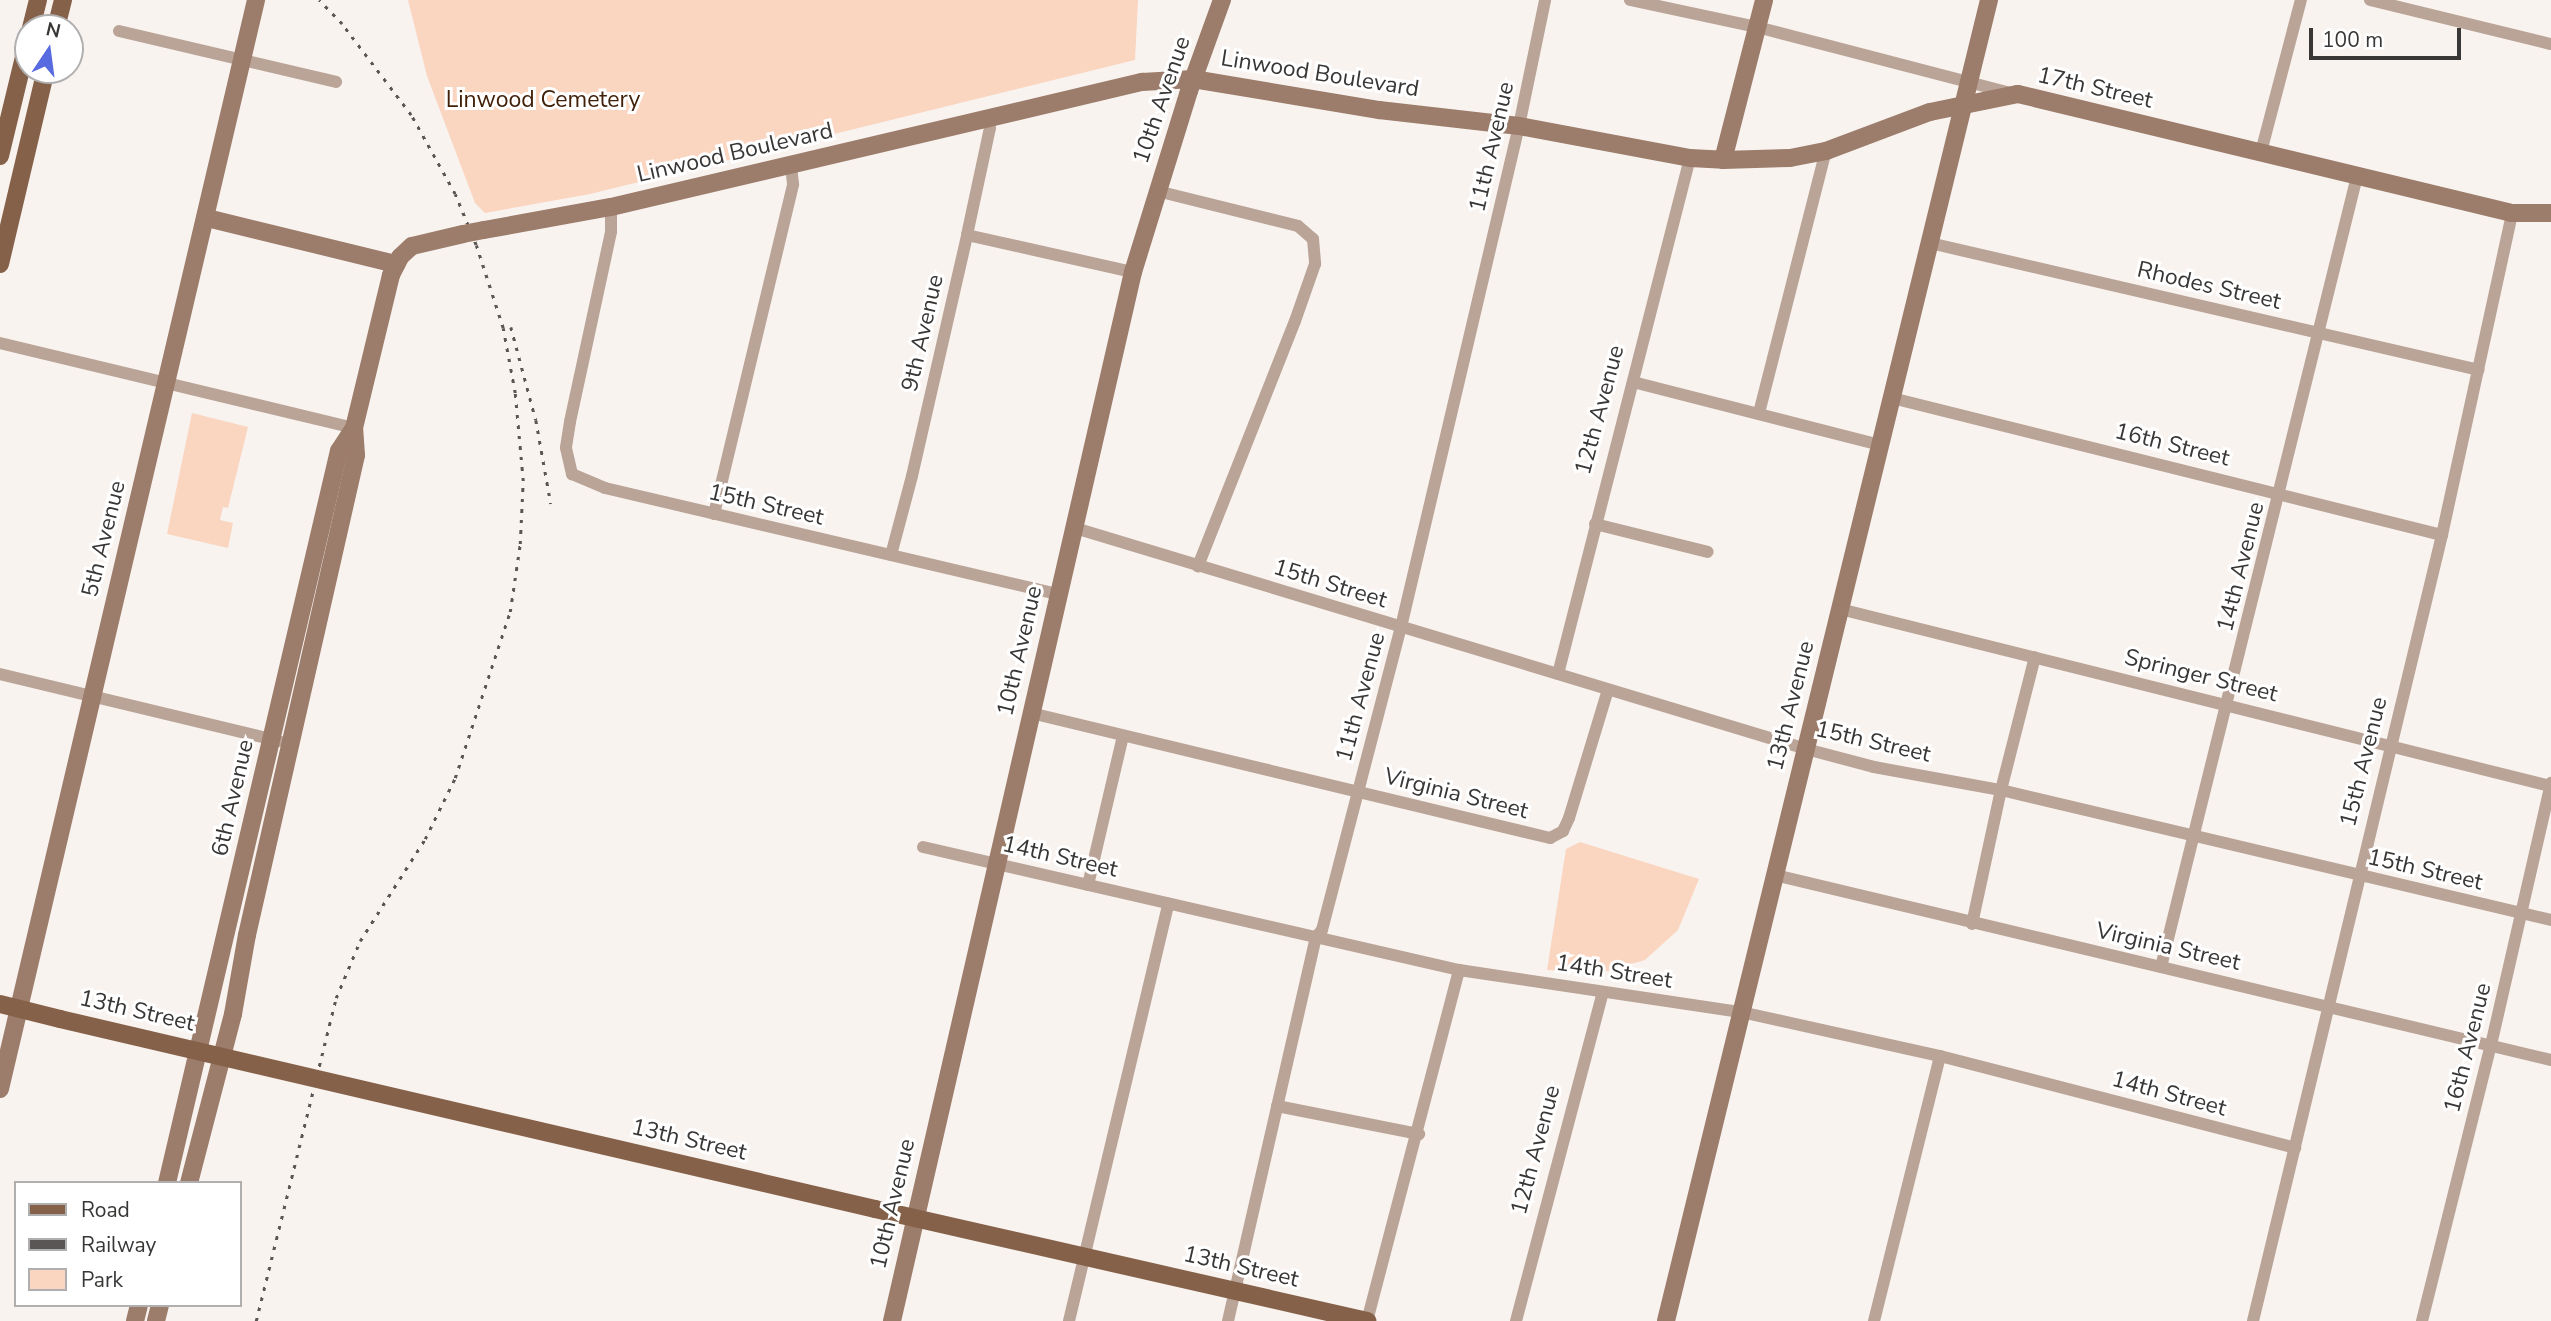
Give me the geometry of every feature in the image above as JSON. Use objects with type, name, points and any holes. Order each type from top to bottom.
[{"type":"main road","points":[[0,156],[17,84]]},
{"type":"main road","points":[[0,264],[43,84]]},
{"type":"main road","name":"13th Street","points":[[0,1004],[915,1220],[1367,1321]]},
{"type":"street","name":"5th Avenue","points":[[0,1089],[257,0]]},
{"type":"street","name":"10th Avenue","points":[[892,1321],[1133,272],[1193,79],[1222,0]]},
{"type":"street","name":"11th Avenue","points":[[1227,1321],[1316,937],[1322,930],[1401,628],[1519,126],[1545,0]]},
{"type":"street","name":"17th Street","points":[[1630,0],[1757,27],[1969,83],[2512,213],[2551,213]]},
{"type":"street","points":[[1723,160],[1764,0]]},
{"type":"street","name":"13th Avenue","points":[[1666,1321],[1989,0]]},
{"type":"street","points":[[2261,152],[2301,0]]},
{"type":"street","points":[[2370,0],[2551,44]]},
{"type":"street","points":[[119,31],[337,82]]},
{"type":"street","name":"Linwood Boulevard","points":[[396,264],[405,251],[422,242],[611,207],[1142,82],[1193,79],[1378,110],[1519,126],[1690,158],[1723,160],[1790,158],[1826,151],[1930,112],[1964,104]]},
{"type":"street","points":[[1964,104],[2018,94]]},
{"type":"street","name":"9th Avenue","points":[[891,555],[967,235],[990,128],[988,119]]},
{"type":"street","points":[[1759,413],[1826,151]]},
{"type":"street","name":"12th Avenue","points":[[1558,674],[1690,158]]},
{"type":"street","points":[[714,514],[793,184],[791,165]]},
{"type":"street","name":"14th Avenue","points":[[2161,967],[2281,494],[2357,176]]},
{"type":"street","points":[[1157,191],[1298,226],[1313,239],[1315,264],[1309,283],[1198,566]]},
{"type":"street","name":"15th Street","points":[[611,207],[611,232],[578,383],[567,451],[572,474],[604,488],[1058,594]]},
{"type":"street","name":"15th Avenue","points":[[2253,1321],[2389,744],[2442,535],[2512,213]]},
{"type":"street","points":[[207,218],[396,264]]},
{"type":"street","points":[[967,235],[1133,272]]},
{"type":"street","name":"Rhodes Street","points":[[1930,243],[2479,370]]},
{"type":"street","name":"6th Avenue","points":[[168,1181],[356,455],[354,428],[396,264]]},
{"type":"street","points":[[0,343],[354,428]]},
{"type":"street","points":[[1633,382],[1880,445]]},
{"type":"street","name":"16th Street","points":[[1892,398],[2442,535]]},
{"type":"street","points":[[1595,524],[1708,552]]},
{"type":"street","name":"15th Street","points":[[1075,527],[1806,749],[1874,767],[2001,790],[2551,920]]},
{"type":"street","name":"Springer Street","points":[[1840,609],[2551,785]]},
{"type":"street","points":[[1972,924],[2001,790],[2035,657]]},
{"type":"street","points":[[0,674],[281,742]]},
{"type":"street","name":"Virginia Street","points":[[1031,713],[1538,835],[1556,836],[1569,818],[1608,690]]},
{"type":"street","points":[[1088,885],[1123,736]]},
{"type":"street","name":"6th Avenue","points":[[190,1181],[233,1014],[281,742]]},
{"type":"street","name":"16th Avenue","points":[[2422,1321],[2491,1045],[2551,785]]},
{"type":"street","name":"14th Street","points":[[923,848],[1459,970],[1741,1012],[1940,1056],[2295,1148]]},
{"type":"street","name":"Virginia Street","points":[[1775,875],[2551,1060]]},
{"type":"street","points":[[1069,1321],[1168,904]]},
{"type":"street","points":[[1367,1321],[1419,1134],[1459,970]]},
{"type":"street","name":"12th Avenue","points":[[1516,1321],[1603,992]]},
{"type":"street","points":[[1874,1321],[1940,1056]]},
{"type":"street","points":[[1277,1106],[1419,1134]]},
{"type":"green space","name":"Linwood Cemetery","points":[[408,0],[1138,0],[1135,60],[590,194],[485,213],[475,203],[427,76]]},
{"type":"green space","points":[[192,413],[248,427],[228,508],[223,507],[220,520],[233,523],[228,548],[167,534]]},
{"type":"green space","points":[[1580,842],[1699,879],[1678,930],[1645,960],[1600,973],[1547,970],[1566,849]]},
{"type":"railway","points":[[256,1321],[336,998],[360,941],[425,839],[455,778],[510,612],[520,544],[523,481],[515,393],[503,328],[476,245],[455,194],[411,115],[342,24],[319,0]]},
{"type":"railway","points":[[511,327],[536,420],[551,504]]}]
